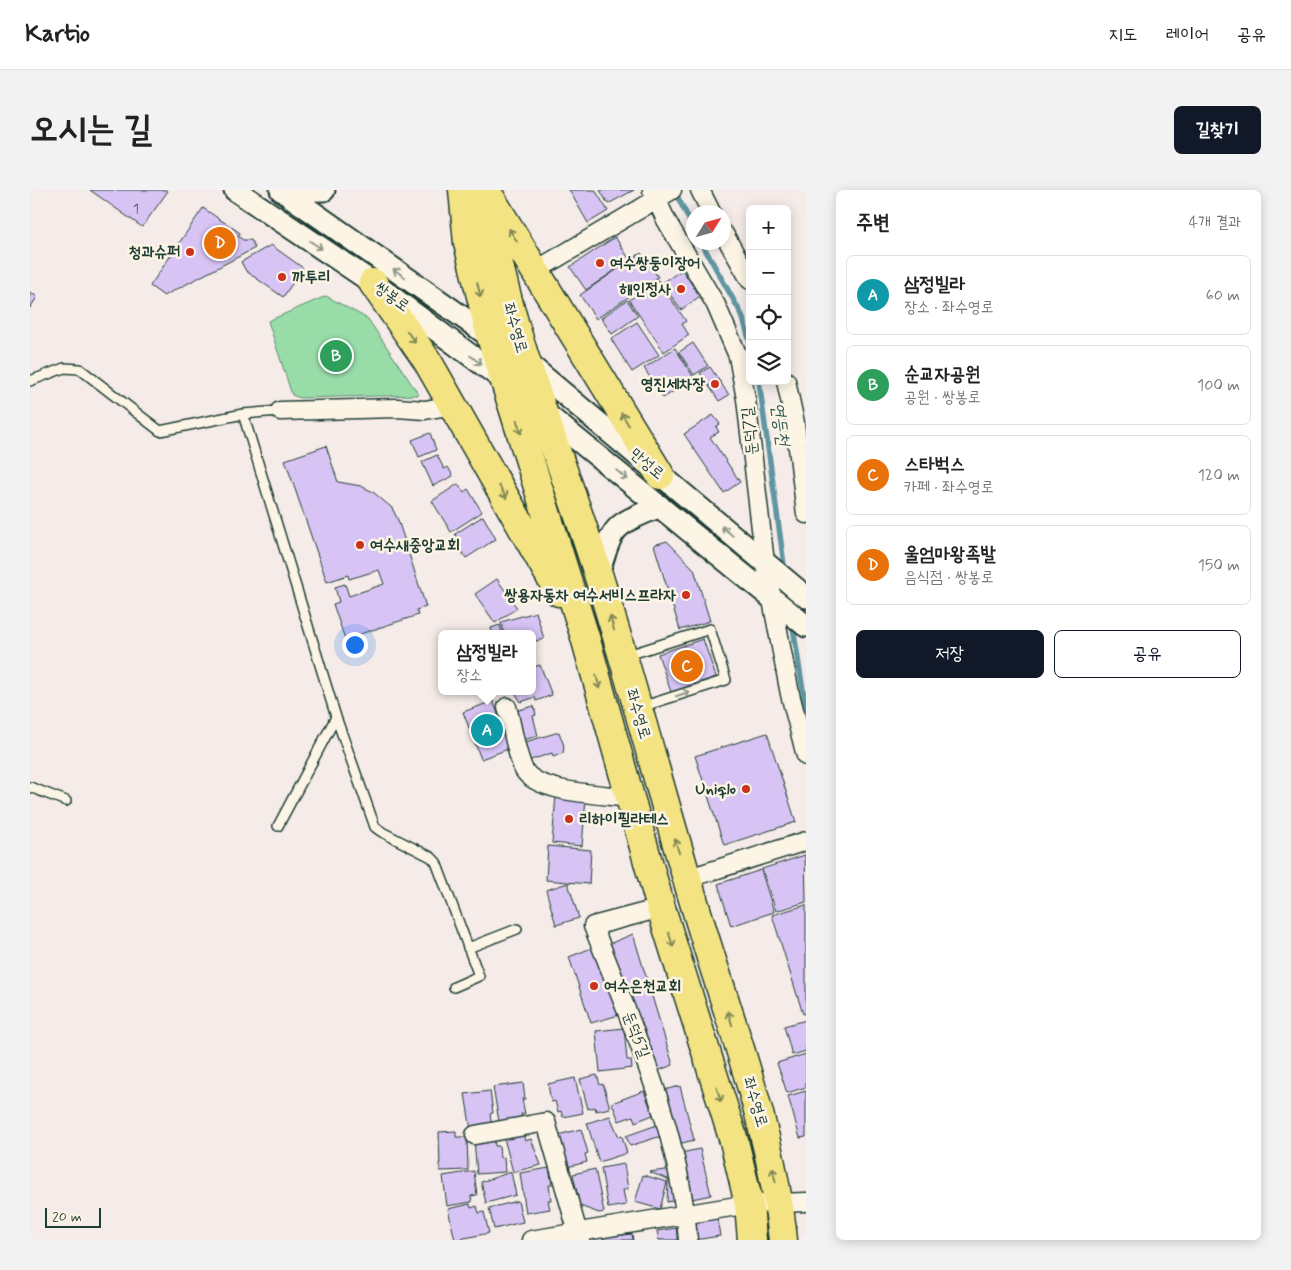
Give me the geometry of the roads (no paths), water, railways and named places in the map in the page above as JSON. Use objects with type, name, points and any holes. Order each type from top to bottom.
[{"type":"main road","name":"좌수영로","points":[[463,190],[468,242],[491,337],[585,637],[661,908],[734,1141],[748,1204],[752,1240]]},
{"type":"main road","points":[[486,190],[660,475]]},
{"type":"main road","name":"좌수영로","points":[[486,190],[492,240],[498,268],[525,361],[544,411],[598,574],[686,879],[765,1133],[793,1203],[783,1240]]},
{"type":"main road","points":[[373,283],[428,362],[585,637]]},
{"type":"main road","points":[[734,1141],[765,1133]]},
{"type":"street","name":"쌍봉로","points":[[235,190],[373,283],[544,411]]},
{"type":"street","points":[[282,191],[324,190]]},
{"type":"street","points":[[535,271],[654,195],[672,190]]},
{"type":"street","points":[[700,190],[708,205]]},
{"type":"street","name":"쌍봉로","points":[[282,191],[525,361]]},
{"type":"street","name":"둔덕7길","points":[[654,195],[716,305],[738,356],[746,398],[767,565],[778,602],[790,694],[806,756]]},
{"type":"street","points":[[731,246],[746,273]]},
{"type":"street","name":"만성로","points":[[525,361],[806,597]]},
{"type":"street","points":[[789,385],[799,400],[806,514]]},
{"type":"street","points":[[280,411],[398,408],[425,410],[453,405]]},
{"type":"street","name":"만성로","points":[[544,411],[806,626]]},
{"type":"street","points":[[598,574],[610,536],[616,528],[625,521],[660,506]]},
{"type":"street","points":[[507,706],[524,769],[535,780],[555,788],[630,798]]},
{"type":"street","points":[[686,879],[806,841]]},
{"type":"street","name":"둔덕5길","points":[[661,908],[593,926],[654,1082],[675,1155],[686,1215],[688,1240]]},
{"type":"street","points":[[475,1135],[546,1122],[580,1236]]},
{"type":"street","points":[[531,1240],[580,1236],[748,1204],[793,1203]]},
{"type":"lane","points":[[30,381],[64,368],[80,369],[160,431],[243,414],[280,411]]},
{"type":"lane","points":[[243,414],[336,717],[375,826],[382,832],[435,860],[479,976],[454,987]]},
{"type":"lane","points":[[622,657],[710,629],[726,680],[636,709]]},
{"type":"lane","points":[[278,826],[336,717]]},
{"type":"lane","points":[[30,787],[66,802]]},
{"type":"lane","points":[[468,948],[517,929]]},
{"type":"waterway","name":"연등천","points":[[674,190],[686,213]]},
{"type":"waterway","name":"연등천","points":[[705,250],[742,315],[749,340]]},
{"type":"waterway","name":"연등천","points":[[760,385],[785,572]]},
{"type":"waterway","name":"연등천","points":[[792,621],[806,709]]},
{"type":"place","name":"울엄마왕족발","points":[[220,243]]},
{"type":"place","name":"청과슈퍼","points":[[190,252]]},
{"type":"place","name":"여수쌍둥이장어","points":[[600,263]]},
{"type":"place","name":"까투리","points":[[282,277]]},
{"type":"place","name":"해인정사","points":[[681,289]]},
{"type":"place","name":"순교자공원","points":[[336,356]]},
{"type":"place","name":"영진세차장","points":[[715,384]]},
{"type":"place","name":"여수새중앙교회","points":[[360,545]]},
{"type":"place","name":"쌍용자동차 여수서비스프라자","points":[[686,595]]},
{"type":"place","name":"스타벅스","points":[[687,666]]},
{"type":"place","name":"삼정빌라","points":[[487,730]]},
{"type":"place","name":"Uniqlo","points":[[746,789]]},
{"type":"place","name":"리하이필라테스","points":[[569,819]]},
{"type":"place","name":"여수은천교회","points":[[594,986]]}]
